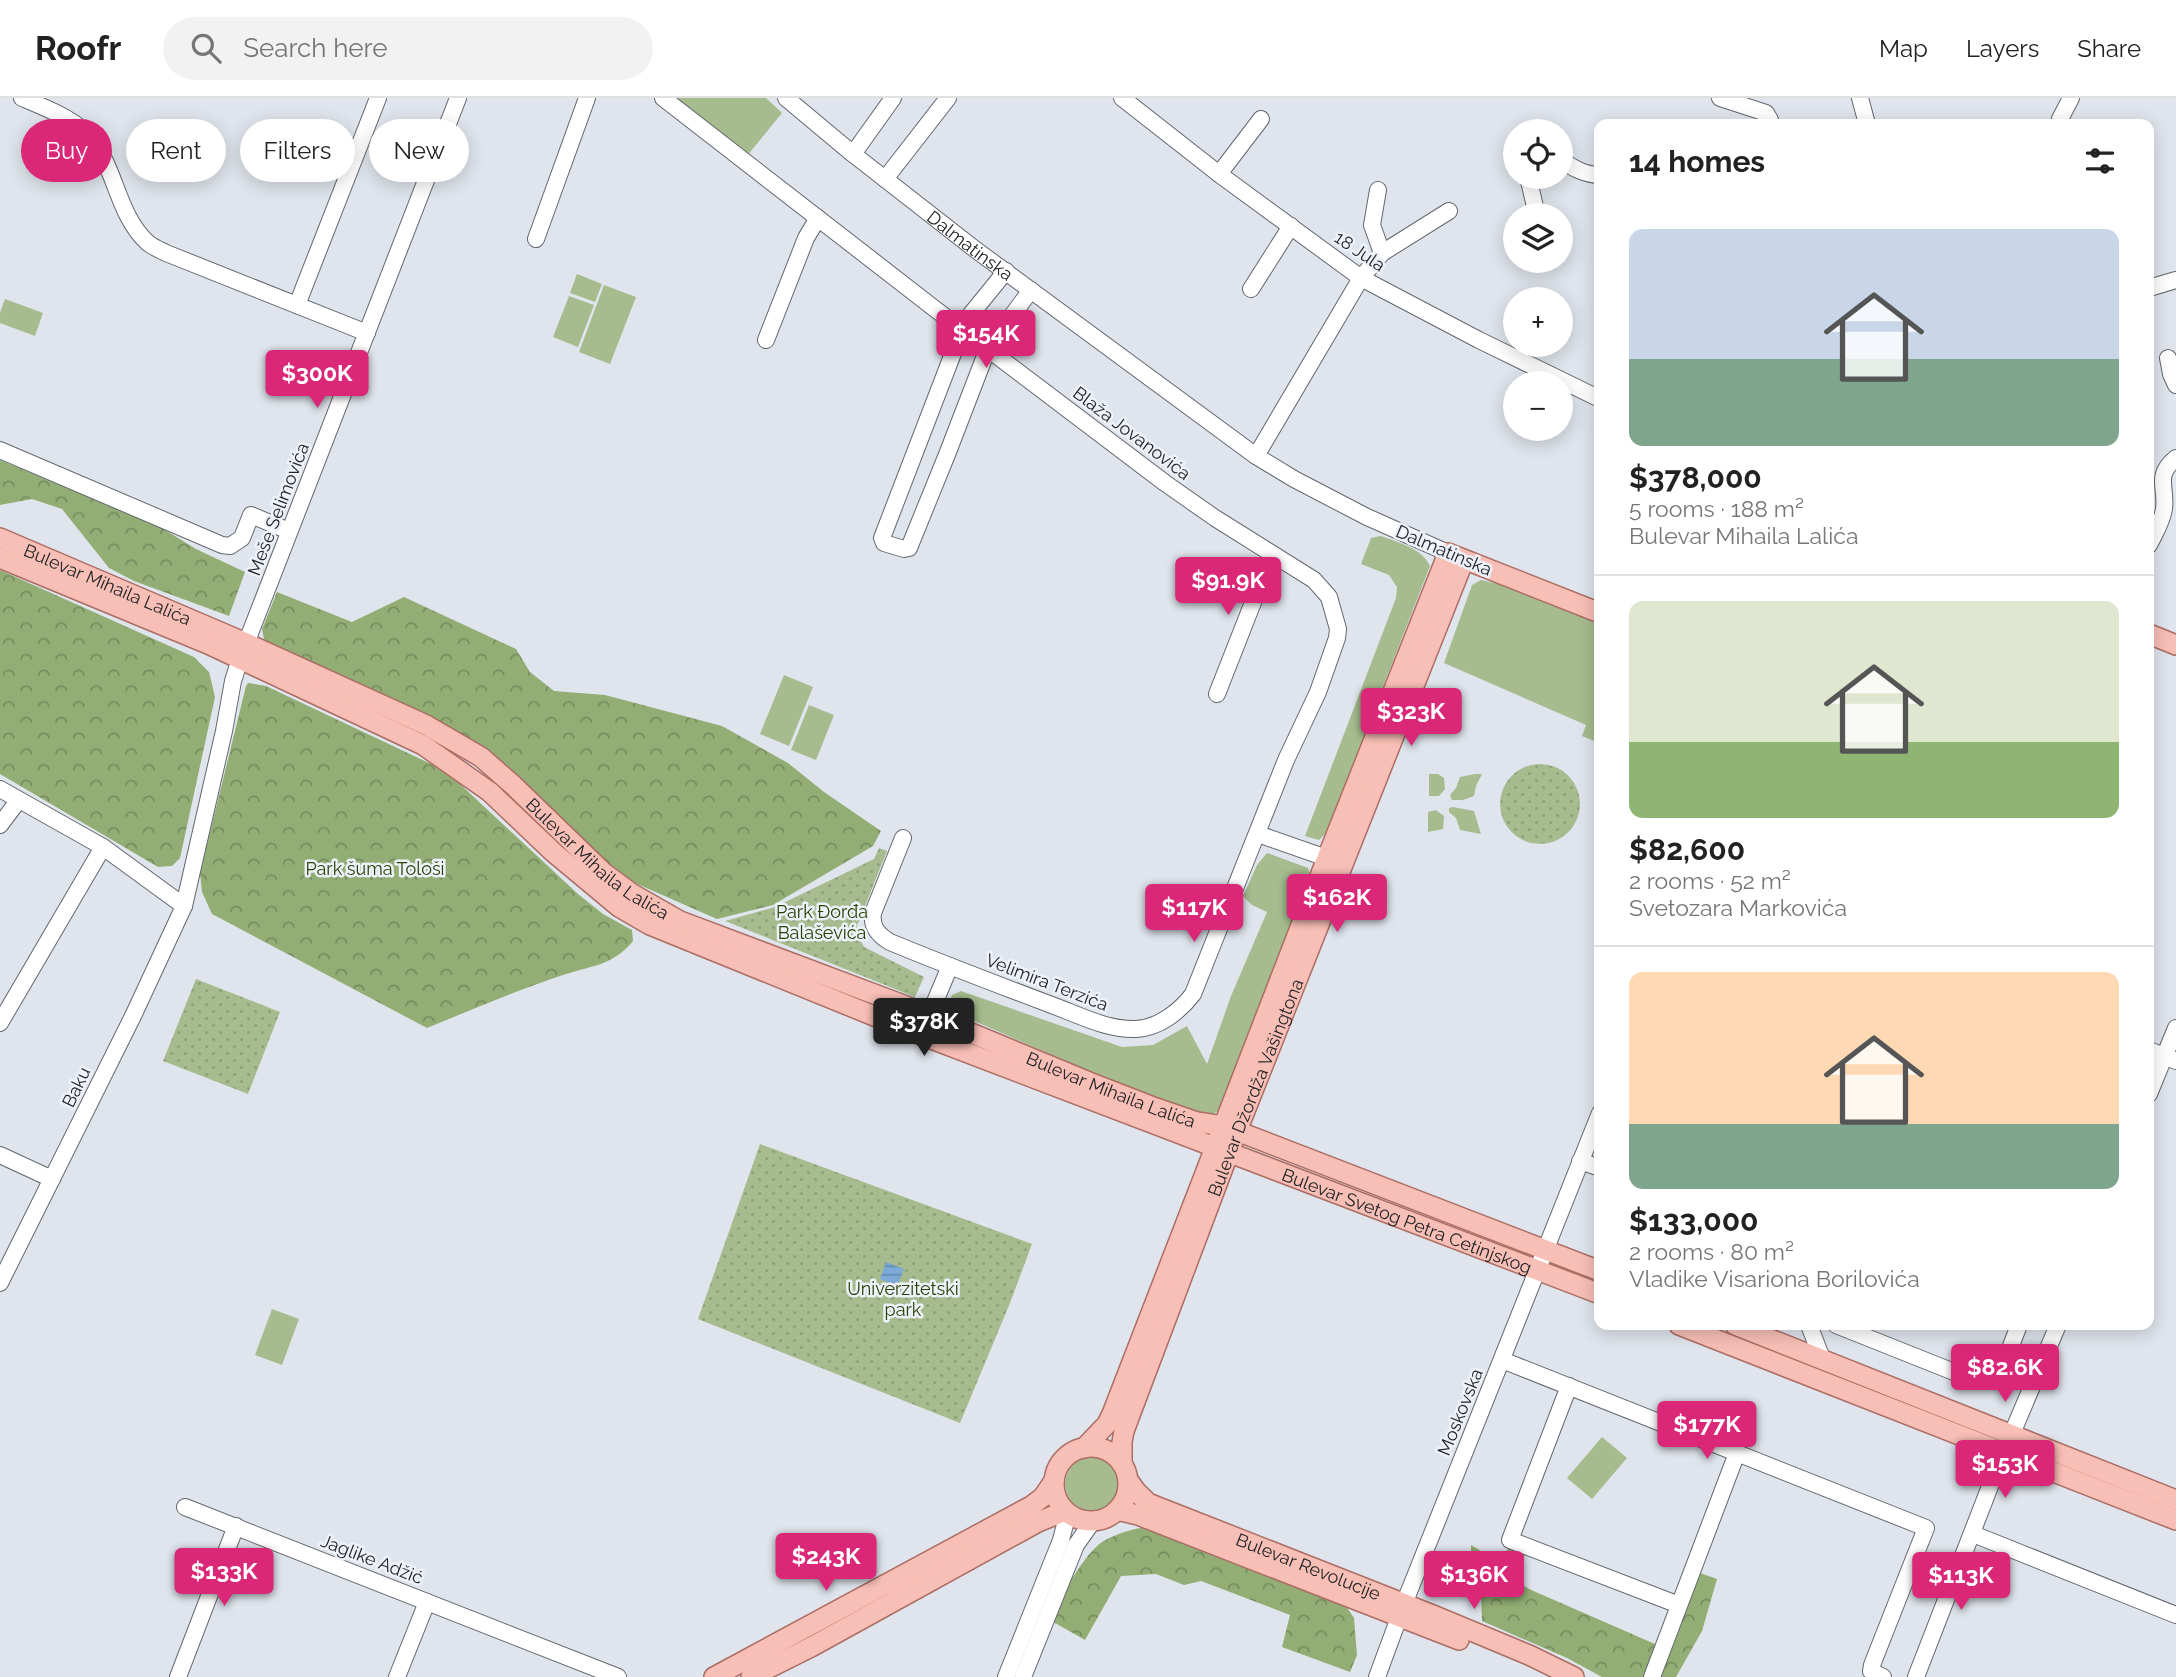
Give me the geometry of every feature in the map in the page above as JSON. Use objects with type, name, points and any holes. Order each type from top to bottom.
[{"type":"main road","name":"Bulevar Mihaila Lalića","points":[[0,538],[243,651],[423,745],[490,792],[553,852],[619,907],[650,925],[921,1035],[1223,1149]]},
{"type":"main road","name":"Dalmatinska","points":[[1456,557],[1594,611]]},
{"type":"main road","name":"Bulevar Džordža Vašingtona","points":[[1125,1472],[1122,1442],[1124,1431],[1230,1128],[1456,557]]},
{"type":"main road","name":"Bulevar Mihaila Lalića","points":[[0,558],[208,644],[243,651],[426,725],[481,757],[604,873],[657,910],[1156,1108],[1194,1121],[1230,1128]]},
{"type":"main road","points":[[2154,636],[2176,645]]},
{"type":"main road","name":"Bulevar Svetog Petra Cetinjskog","points":[[1230,1128],[1594,1269]]},
{"type":"main road","name":"Bulevar Džordža Vašingtona","points":[[1084,1448],[1107,1424],[1112,1414],[1223,1149]]},
{"type":"main road","name":"Bulevar Svetog Petra Cetinjskog","points":[[1223,1149],[1594,1292]]},
{"type":"main road","points":[[1693,1330],[2176,1500]]},
{"type":"main road","points":[[1774,1332],[1823,1361],[2176,1520]]},
{"type":"main road","points":[[714,1677],[1031,1506],[1043,1497],[1066,1457],[1084,1448],[1101,1449],[1116,1457],[1125,1472],[1127,1493],[1110,1516],[1093,1521],[1084,1520],[1066,1512],[1056,1497],[1054,1481]]},
{"type":"main road","name":"Bulevar Revolucije","points":[[1125,1472],[1136,1492],[1148,1503],[1401,1611],[1544,1677]]},
{"type":"main road","name":"Bulevar Revolucije","points":[[1117,1510],[1138,1514],[1529,1655],[1574,1677]]},
{"type":"main road","points":[[758,1675],[1038,1522],[1066,1512]]},
{"type":"street","points":[[23,98],[68,120],[94,142],[124,209],[148,243],[166,253],[367,333]]},
{"type":"street","points":[[297,305],[378,98]]},
{"type":"street","name":"Meše Selimovića","points":[[243,651],[458,98]]},
{"type":"street","points":[[536,239],[587,98]]},
{"type":"street","name":"Blaža Jovanovića","points":[[663,98],[962,330],[1165,483],[1314,580],[1329,597],[1336,620]]},
{"type":"street","points":[[852,154],[894,98]]},
{"type":"street","points":[[885,179],[948,98]]},
{"type":"street","name":"18 Jula","points":[[1122,98],[1219,174],[1361,278],[1594,396]]},
{"type":"street","points":[[1720,98],[1766,113],[1769,119]]},
{"type":"street","points":[[1860,98],[1866,119]]},
{"type":"street","points":[[2060,119],[2071,98]]},
{"type":"street","name":"Dalmatinska","points":[[790,100],[852,154],[1256,456],[1367,517],[1456,557]]},
{"type":"street","points":[[1219,174],[1261,119]]},
{"type":"street","points":[[1573,168],[1594,175]]},
{"type":"street","points":[[1378,190],[1371,225],[1382,253]]},
{"type":"street","points":[[1256,456],[1361,278],[1382,253],[1449,211]]},
{"type":"street","points":[[765,340],[806,239],[818,218]]},
{"type":"street","points":[[1251,289],[1291,226]]},
{"type":"street","points":[[1006,271],[967,319],[962,330],[882,538],[884,543],[904,550],[909,548],[988,348],[1031,290]]},
{"type":"street","points":[[2154,287],[2176,280]]},
{"type":"street","points":[[2168,358],[2176,385]]},
{"type":"street","points":[[0,450],[222,545],[230,546],[242,538],[251,515],[289,531]]},
{"type":"street","points":[[2154,535],[2165,506],[2163,474],[2169,463],[2176,458]]},
{"type":"street","points":[[1217,694],[1272,554]]},
{"type":"street","name":"Velimira Terzića","points":[[903,838],[873,913],[873,924],[879,935],[950,966],[1112,1027],[1139,1029],[1163,1021],[1184,1006],[1193,994],[1286,760],[1321,682],[1337,638],[1336,620]]},
{"type":"street","name":"Baku","points":[[0,1283],[133,1016],[184,906],[233,681],[243,651]]},
{"type":"street","points":[[0,789],[103,847],[184,906]]},
{"type":"street","points":[[0,825],[18,801]]},
{"type":"street","points":[[1258,834],[1335,861]]},
{"type":"street","points":[[0,1023],[103,847]]},
{"type":"street","points":[[921,1035],[950,966]]},
{"type":"street","points":[[2154,1080],[2176,1028]]},
{"type":"street","name":"Moskovska","points":[[1377,1677],[1594,1127]]},
{"type":"street","points":[[0,1155],[52,1180]]},
{"type":"street","points":[[1580,1161],[1594,1166]]},
{"type":"street","points":[[1811,1330],[1823,1361]]},
{"type":"street","points":[[1849,1330],[1974,1380],[2001,1372],[2017,1330]]},
{"type":"street","points":[[1916,1677],[2055,1330]]},
{"type":"street","points":[[1502,1360],[1926,1528],[1872,1665],[1871,1671],[1883,1677]]},
{"type":"street","points":[[1569,1386],[1510,1540],[1679,1605]]},
{"type":"street","points":[[1652,1677],[1737,1453]]},
{"type":"street","name":"Jaglike Adžić","points":[[185,1507],[618,1677]]},
{"type":"street","points":[[1006,1677],[1061,1540],[1066,1512]]},
{"type":"street","points":[[1023,1677],[1076,1545],[1093,1521]]},
{"type":"street","points":[[178,1677],[236,1526]]},
{"type":"street","points":[[1973,1534],[2176,1615]]},
{"type":"street","name":"Jaglike Adžić","points":[[397,1677],[427,1601]]},
{"type":"green space","points":[[668,98],[766,98],[782,113],[747,156]]},
{"type":"green space","points":[[577,274],[602,284],[595,302],[570,293]]},
{"type":"green space","points":[[604,285],[636,297],[610,364],[579,352]]},
{"type":"green space","points":[[569,296],[594,305],[578,347],[553,337]]},
{"type":"green space","points":[[5,299],[43,313],[35,336],[0,323]]},
{"type":"green space","points":[[0,460],[157,525],[196,549],[245,572],[229,616],[134,581],[109,568],[62,509],[32,499],[0,505]]},
{"type":"green space","points":[[1381,536],[1416,550],[1430,566],[1326,833],[1319,840],[1305,836],[1396,598],[1397,587],[1389,575],[1361,564],[1371,538]]},
{"type":"green space","points":[[0,570],[194,657],[209,672],[215,697],[180,858],[172,866],[158,867],[0,774]]},
{"type":"green space","points":[[1481,580],[1538,599],[1540,594],[1594,618],[1594,741],[1582,736],[1586,725],[1444,663],[1472,585]]},
{"type":"green space","points":[[277,592],[352,622],[404,597],[516,649],[530,672],[554,691],[605,695],[722,726],[788,763],[824,792],[881,831],[873,846],[773,905],[717,919],[619,876],[525,788],[266,649],[262,629]]},
{"type":"green space","points":[[784,675],[813,687],[789,746],[760,734]]},
{"type":"green space","name":"Park šuma Tološi","points":[[248,683],[266,686],[446,771],[578,894],[603,914],[632,930],[633,941],[617,956],[600,964],[526,988],[427,1028],[212,914],[202,892],[200,873]]},
{"type":"green space","points":[[809,705],[834,715],[816,760],[791,750]]},
{"type":"green space","points":[[1540,764],[1555,767],[1568,776],[1577,789],[1580,804],[1577,819],[1568,832],[1555,841],[1540,844],[1525,841],[1512,832],[1503,819],[1500,804],[1503,789],[1512,776],[1525,767]]},
{"type":"green space","points":[[1429,774],[1438,774],[1444,778],[1445,789],[1439,796],[1429,796]]},
{"type":"green space","points":[[1482,774],[1474,796],[1452,800],[1450,795],[1460,777]]},
{"type":"green space","points":[[1449,808],[1474,811],[1481,834],[1460,830],[1456,818],[1449,812]]},
{"type":"green space","points":[[1436,810],[1444,816],[1443,829],[1428,832],[1428,812]]},
{"type":"green space","name":"Park Đorđa Balaševića","points":[[879,848],[887,851],[855,931],[864,947],[924,977],[915,997],[725,921],[775,907],[874,859]]},
{"type":"green space","points":[[1267,853],[1308,868],[1312,881],[1224,1107],[1213,1114],[1195,1117],[951,1011],[952,995],[961,991],[1122,1047],[1153,1045],[1187,1026],[1207,1064],[1231,996],[1267,912],[1252,905],[1243,896],[1257,865]]},
{"type":"green space","points":[[196,979],[280,1012],[248,1094],[163,1061]]},
{"type":"green space","name":"Univerzitetski park","points":[[760,1144],[1032,1244],[960,1423],[698,1319]]},
{"type":"green space","points":[[272,1309],[299,1319],[282,1365],[255,1355]]},
{"type":"green space","points":[[1602,1437],[1627,1458],[1592,1499],[1567,1478]]},
{"type":"green space","points":[[1092,1457],[1111,1465],[1119,1484],[1111,1503],[1092,1511],[1073,1503],[1065,1484],[1073,1465]]},
{"type":"green space","points":[[1150,1526],[1346,1606],[1354,1618],[1357,1655],[1350,1672],[1282,1647],[1290,1615],[1201,1581],[1184,1585],[1156,1574],[1121,1576],[1085,1640],[1048,1619],[1073,1577],[1095,1548],[1113,1536]]},
{"type":"green space","points":[[1471,1545],[1498,1561],[1509,1548],[1525,1555],[1514,1579],[1529,1589],[1671,1651],[1700,1573],[1717,1579],[1702,1631],[1676,1677],[1602,1677],[1567,1658],[1482,1621],[1483,1574],[1471,1554]]},
{"type":"water","points":[[886,1262],[904,1269],[897,1286],[880,1279]]}]
